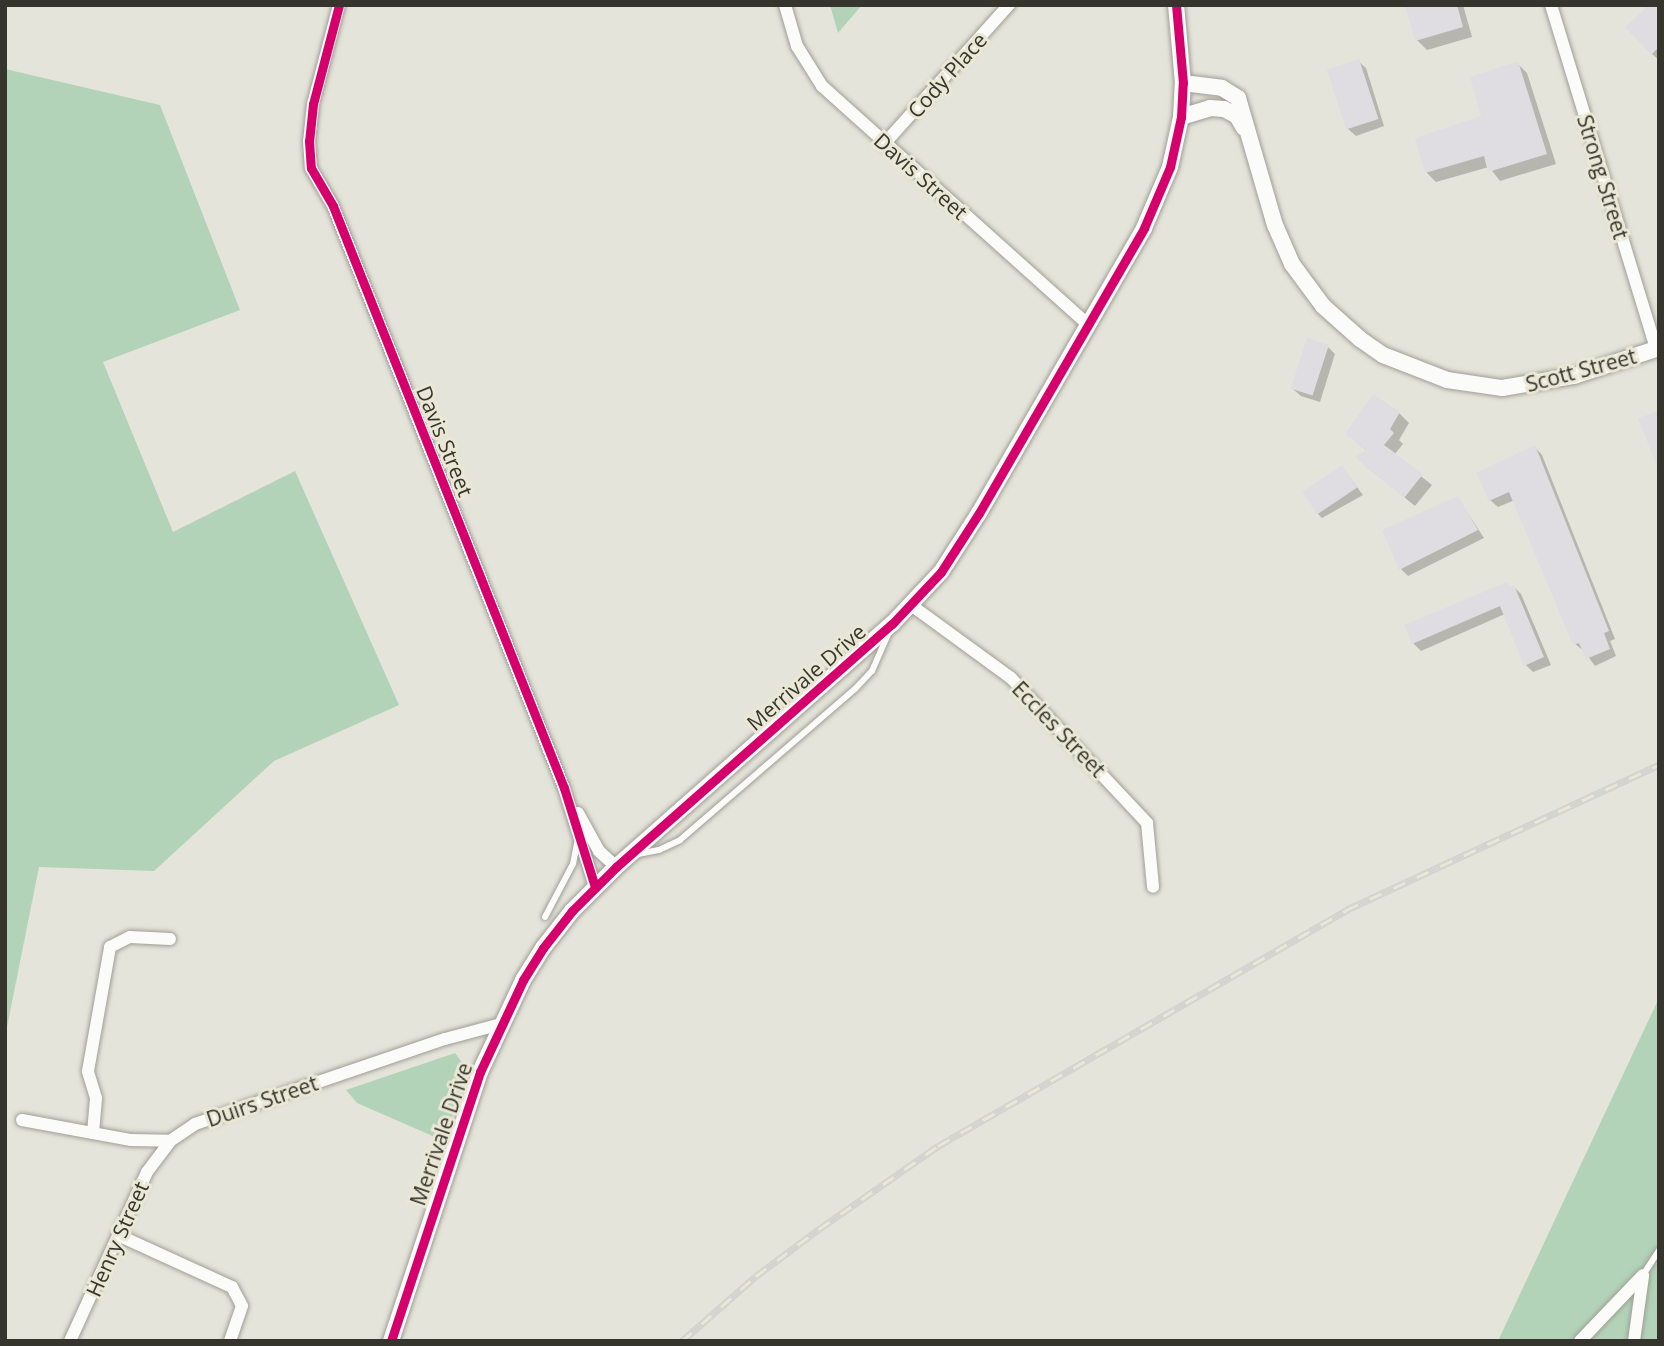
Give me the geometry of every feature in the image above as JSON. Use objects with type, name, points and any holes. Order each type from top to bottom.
[{"type":"street","name":"Davis Street","points":[[339,5],[313,104],[309,142],[312,168],[332,206],[564,788],[595,887]]},
{"type":"street","name":"Davis Street","points":[[785,5],[797,46],[806,65],[831,95],[1088,325]]},
{"type":"street","name":"Cody Place","points":[[885,143],[1009,5]]},
{"type":"street","name":"Merrivale Drive","points":[[391,1341],[451,1154],[501,1024],[542,948],[595,887],[620,863],[892,624],[960,545],[1144,228],[1160,193],[1170,167],[1181,117],[1183,83],[1176,5]]},
{"type":"street","name":"Strong Street","points":[[1551,5],[1657,349]]},
{"type":"street","name":"Scott Street","points":[[1183,83],[1206,85],[1232,92],[1243,109],[1282,243],[1299,275],[1323,306],[1360,339],[1383,355],[1447,380],[1502,387],[1574,376],[1657,349]]},
{"type":"street","name":"Scott Street","points":[[1181,117],[1210,108],[1228,111],[1239,119],[1252,147]]},
{"type":"street","name":"Eccles Street","points":[[911,605],[1011,678],[1147,823],[1153,887]]},
{"type":"street","name":"Davis Street","points":[[564,788],[599,851],[620,863]]},
{"type":"street","points":[[93,1133],[96,1098],[88,1071],[110,947],[130,937],[170,939]]},
{"type":"street","name":"Duirs Street","points":[[170,1141],[195,1124],[445,1039],[501,1024]]},
{"type":"street","points":[[22,1121],[131,1140],[170,1141]]},
{"type":"street","name":"Henry Street","points":[[70,1341],[147,1172],[170,1141]]},
{"type":"street","points":[[120,1236],[232,1287],[242,1306],[230,1341]]},
{"type":"street","points":[[1580,1341],[1643,1275]]},
{"type":"street","points":[[1634,1341],[1643,1275]]},
{"type":"lane","name":"Merrivale Drive","points":[[620,863],[680,839],[855,689],[872,671],[892,624]]},
{"type":"lane","points":[[544,917],[573,864],[577,830]]},
{"type":"lane","points":[[1643,1275],[1659,1250]]},
{"type":"green space","points":[[830,5],[862,5],[838,33]]},
{"type":"green space","points":[[5,69],[160,105],[240,310],[103,362],[173,532],[295,471],[399,705],[274,761],[154,871],[39,867],[5,1037]]},
{"type":"green space","points":[[1659,998],[1659,1341],[1498,1341]]},
{"type":"green space","points":[[455,1053],[467,1069],[444,1141],[357,1103],[346,1090]]},
{"type":"building","points":[[1405,5],[1457,5],[1463,27],[1415,41]]},
{"type":"building","points":[[1649,5],[1659,5],[1659,47],[1651,55],[1625,27]]},
{"type":"building","points":[[1359,59],[1378,119],[1346,129],[1327,70]]},
{"type":"building","points":[[1518,61],[1547,154],[1488,172],[1484,156],[1425,173],[1415,138],[1481,116],[1470,77]]},
{"type":"building","points":[[1307,338],[1329,345],[1312,396],[1291,388]]},
{"type":"building","points":[[1373,394],[1400,412],[1390,429],[1394,433],[1384,445],[1423,474],[1404,498],[1355,457],[1366,450],[1345,434]]},
{"type":"building","points":[[1659,411],[1659,469],[1658,469],[1638,418]]},
{"type":"building","points":[[1535,445],[1609,631],[1604,633],[1610,649],[1586,659],[1579,643],[1573,645],[1509,492],[1489,501],[1476,473]]},
{"type":"building","points":[[1342,465],[1357,487],[1317,514],[1302,492]]},
{"type":"building","points":[[1458,496],[1478,530],[1399,570],[1382,530]]},
{"type":"building","points":[[1507,582],[1510,587],[1514,585],[1544,657],[1524,666],[1500,606],[1412,644],[1404,625]]},
{"type":"railway","points":[[682,1341],[756,1276],[938,1146],[1346,910],[1659,765]]},
{"type":"cycle path","points":[[339,5],[313,104],[309,141],[311,168],[333,206],[564,788],[595,887]]},
{"type":"cycle path","points":[[391,1341],[480,1072],[523,980],[543,948],[572,911],[616,867],[892,624],[941,572],[979,513],[1144,228],[1170,167],[1181,117],[1183,83],[1176,5]]}]
